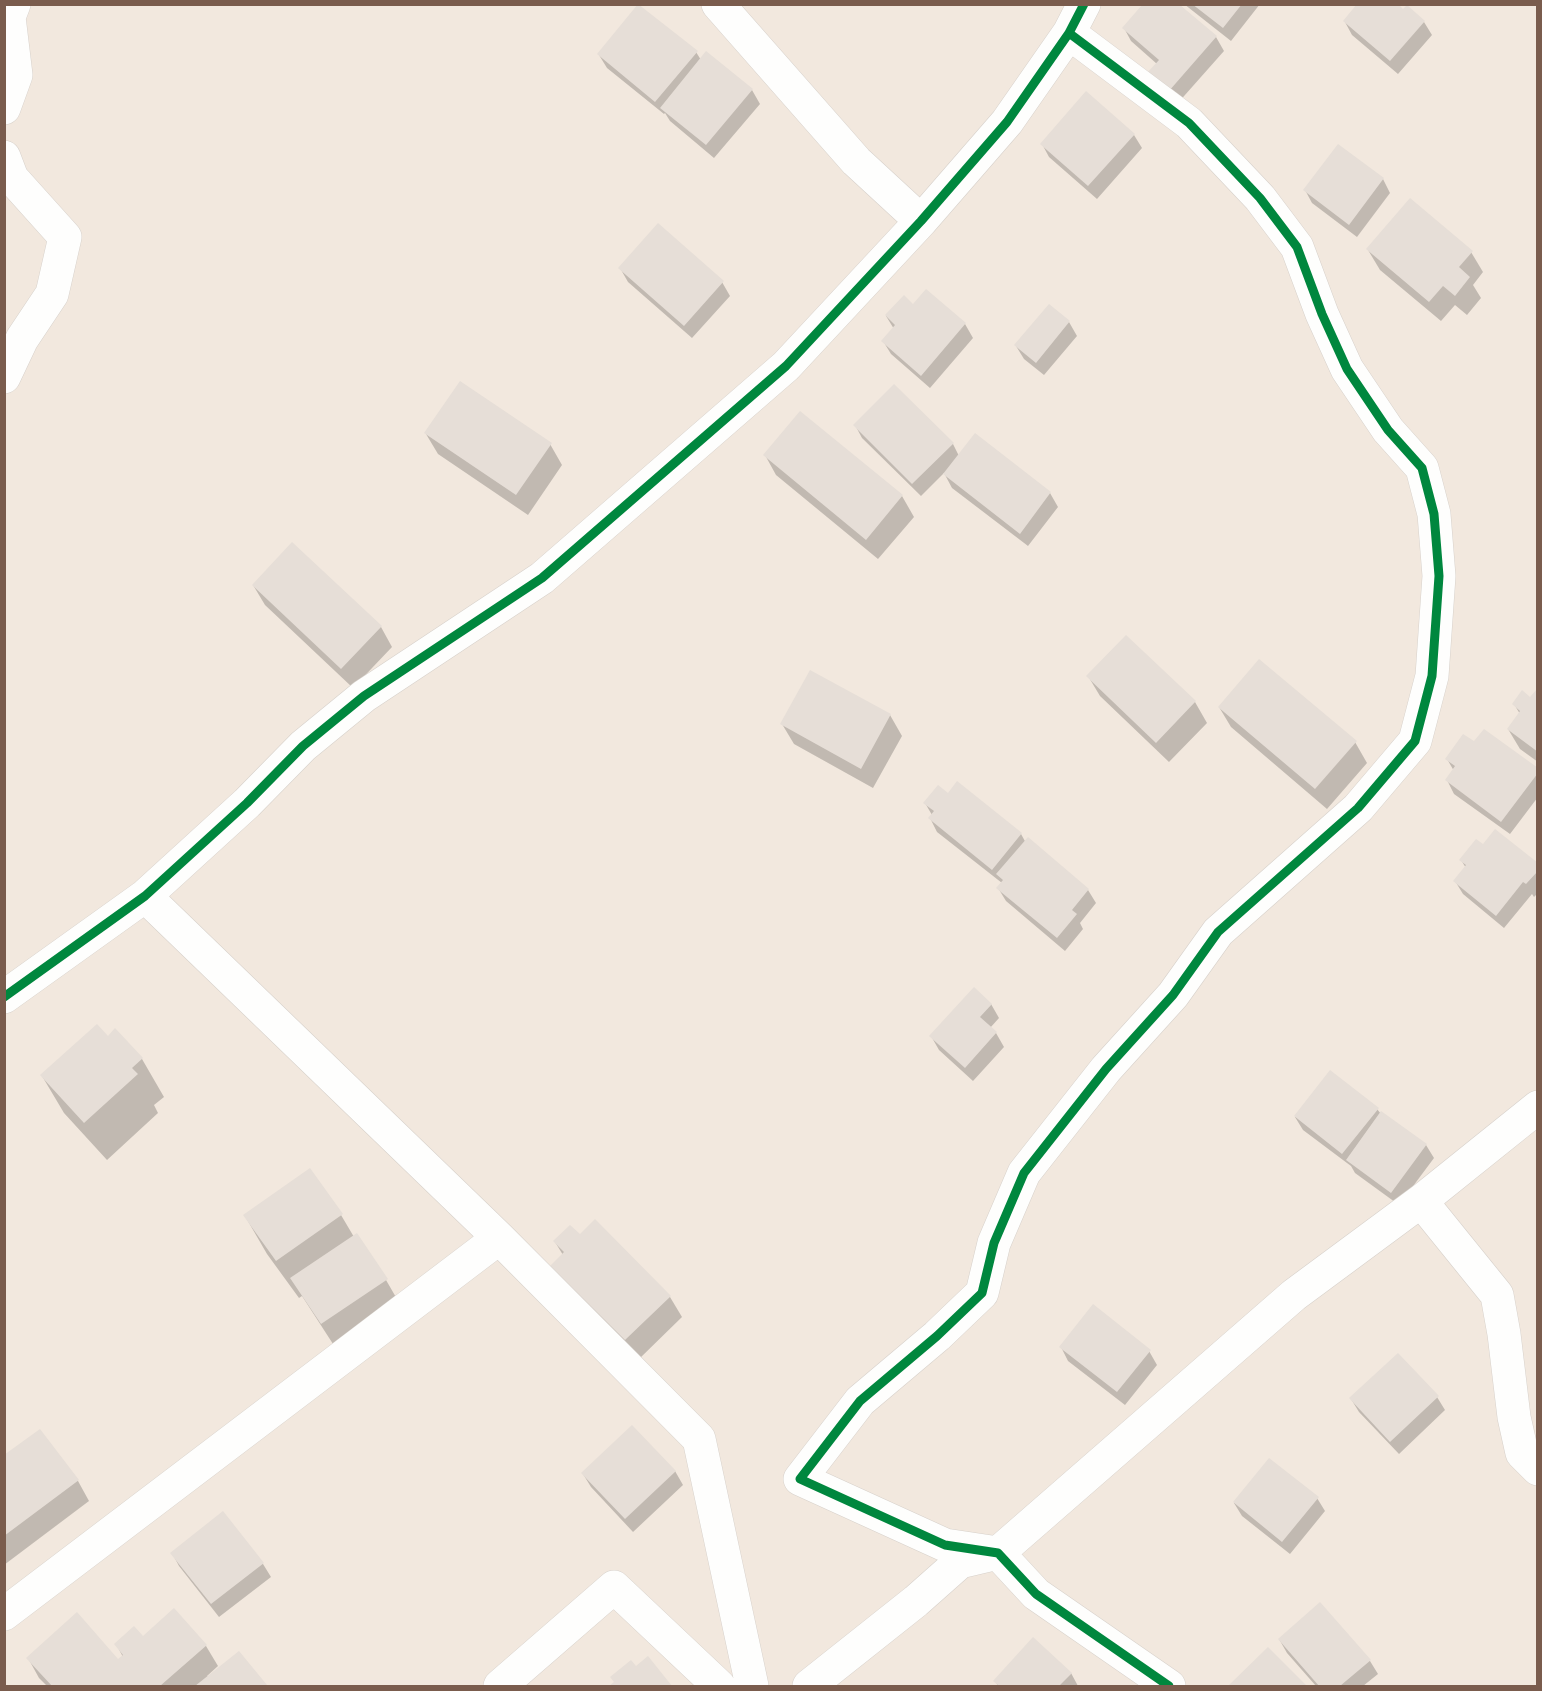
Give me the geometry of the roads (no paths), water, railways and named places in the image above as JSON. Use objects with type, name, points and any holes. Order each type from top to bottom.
[{"type":"street","points":[[4,108],[16,75],[9,17],[14,4]]},
{"type":"street","points":[[718,4],[856,161],[921,221]]},
{"type":"street","points":[[4,998],[145,896],[248,803],[303,746],[355,703],[542,578],[786,366],[921,221],[1007,122],[1069,33],[1084,4]]},
{"type":"street","points":[[1069,33],[1189,123],[1260,198],[1297,246],[1322,314],[1347,369],[1388,430],[1422,468],[1434,514],[1438,576],[1432,676],[1415,741],[1358,808],[1218,932],[1173,995],[1106,1069],[1024,1173],[994,1243],[982,1293],[937,1336],[860,1401],[800,1479],[945,1545],[998,1553],[1036,1594],[1169,1686]]},
{"type":"street","points":[[4,157],[12,178],[65,237],[52,294],[22,339],[4,377]]},
{"type":"street","points":[[145,896],[499,1239],[699,1439],[752,1686]]},
{"type":"street","points":[[808,1686],[916,1601],[960,1562],[998,1553],[1294,1295],[1421,1202],[1538,1107]]},
{"type":"street","points":[[1421,1202],[1497,1295],[1514,1417],[1522,1453],[1538,1469]]},
{"type":"street","points":[[4,1614],[499,1239]]},
{"type":"street","points":[[500,1686],[615,1587],[719,1686]]}]
